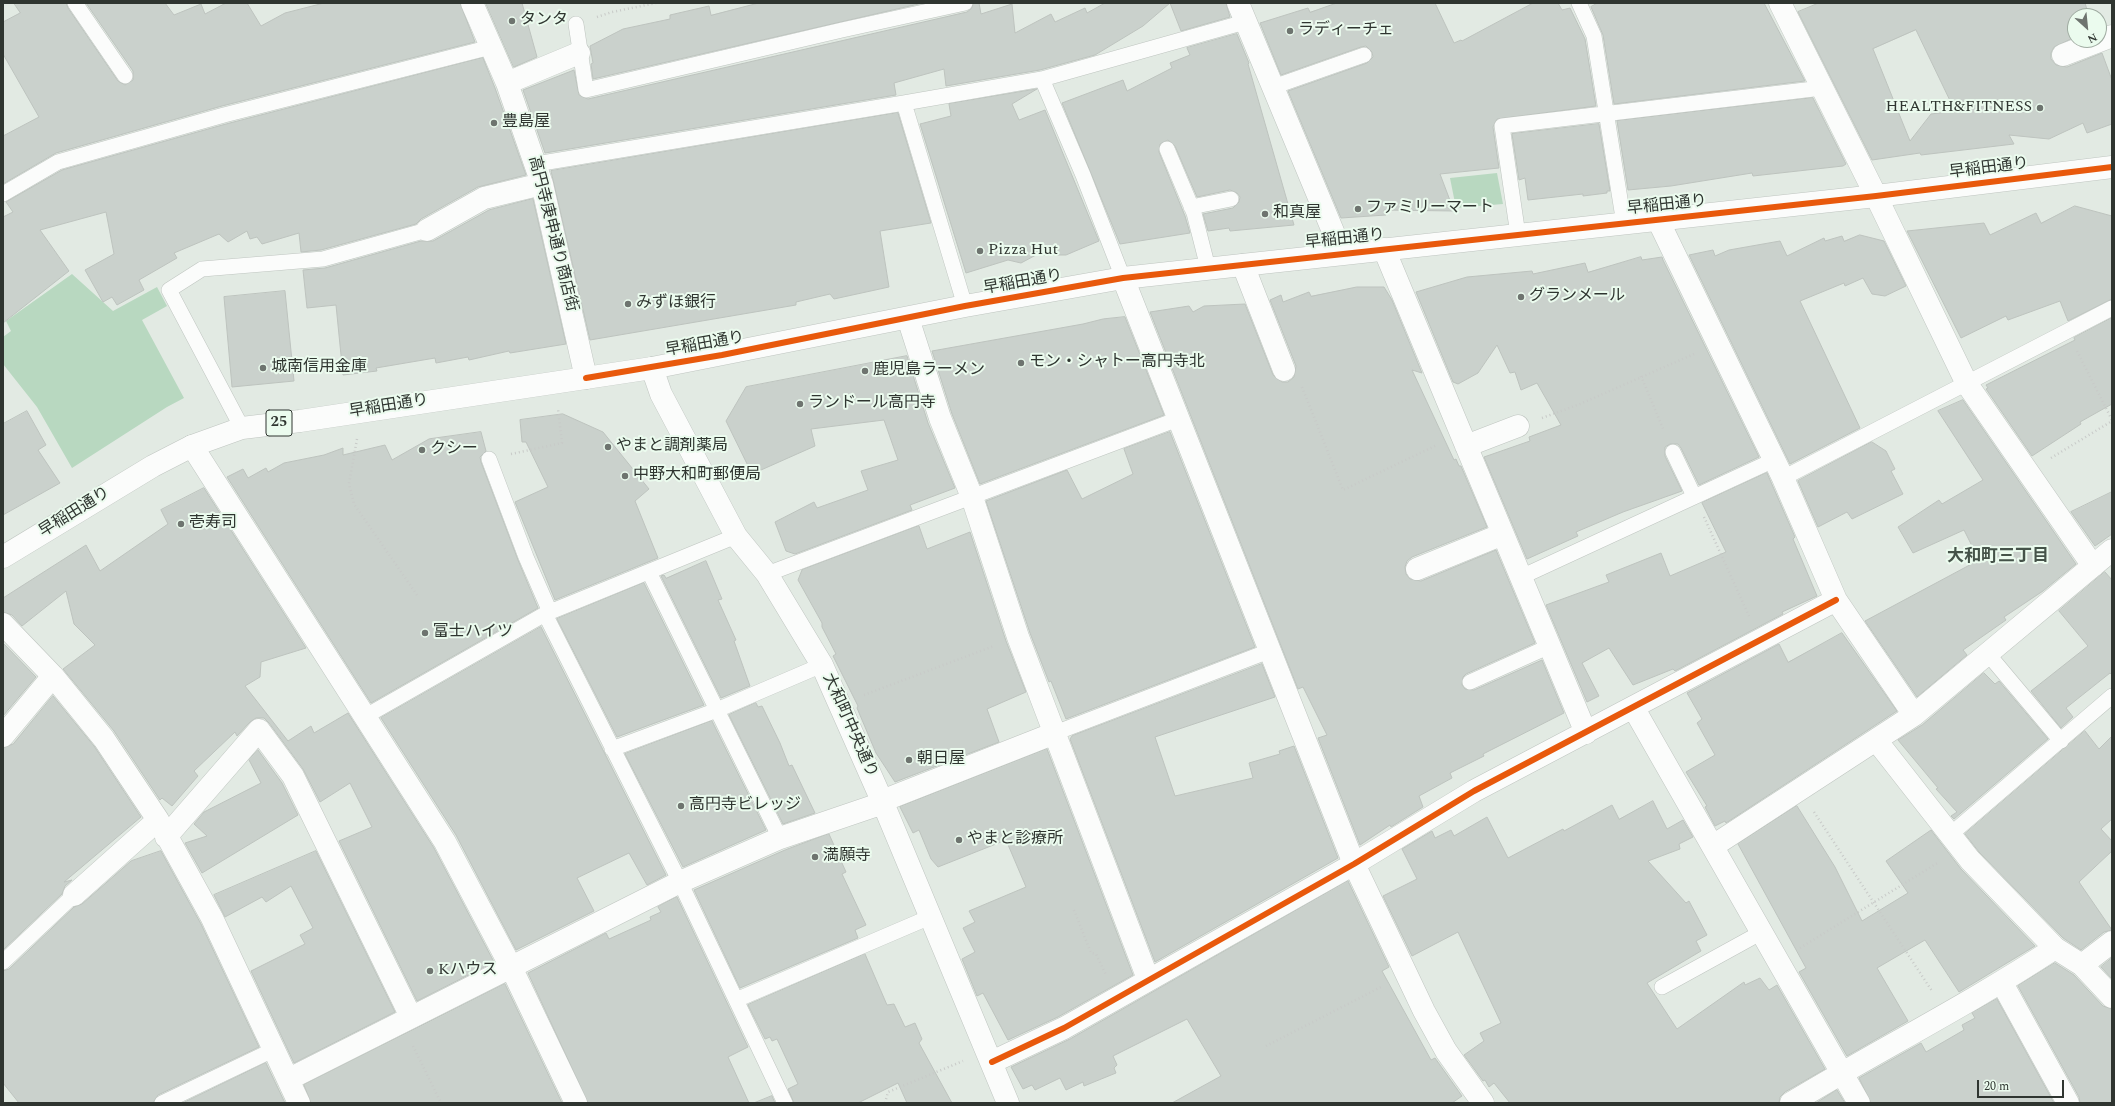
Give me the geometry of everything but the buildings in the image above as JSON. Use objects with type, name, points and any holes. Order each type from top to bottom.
[{"type":"street","name":"高円寺庚申通り商店街","points":[[472,3],[507,83],[539,174],[586,378]]},
{"type":"street","points":[[1713,846],[1914,715],[2105,560],[2028,472],[1967,384],[1780,3]]},
{"type":"street","points":[[1242,12],[1342,253]]},
{"type":"street","points":[[2063,55],[2112,36]]},
{"type":"street","points":[[507,83],[579,53]]},
{"type":"street","name":"早稲田通り","points":[[3,558],[153,466],[192,446],[242,428],[300,421],[652,368],[965,306],[1124,278],[1342,253],[1876,196],[2112,167]]},
{"type":"street","points":[[427,230],[484,198],[539,174]]},
{"type":"street","points":[[1658,220],[1778,469],[1836,600],[1914,715]]},
{"type":"street","points":[[1384,249],[1586,733]]},
{"type":"street","points":[[1243,264],[1284,370]]},
{"type":"street","points":[[1124,278],[1269,651],[1354,864],[1446,1052],[1478,1101]]},
{"type":"street","points":[[908,318],[940,418],[972,497],[1018,637],[1148,979]]},
{"type":"street","name":"大和町中央通り","points":[[652,368],[662,394],[736,536],[767,574],[822,665],[882,802],[1008,1103]]},
{"type":"street","points":[[1464,440],[1518,426]]},
{"type":"street","points":[[192,446],[366,716],[445,842],[511,967],[576,1103]]},
{"type":"street","points":[[1417,570],[1503,534]]},
{"type":"street","points":[[990,1057],[1064,1028],[1148,979],[1354,864],[1474,791],[1836,600]]},
{"type":"street","points":[[3,624],[53,676],[104,739],[162,828],[212,918],[290,1079],[299,1103]]},
{"type":"street","points":[[3,736],[53,676]]},
{"type":"street","points":[[1633,707],[1859,1103]]},
{"type":"street","points":[[74,895],[162,828],[259,730],[293,776],[406,1020]]},
{"type":"street","points":[[290,1079],[680,882],[780,838],[882,802],[1055,733]]},
{"type":"street","points":[[1876,740],[1970,860],[2055,948],[2082,965],[2112,997]]},
{"type":"street","points":[[2082,965],[2112,942]]},
{"type":"street","points":[[1791,1103],[1842,1072],[2002,983],[2055,948]]},
{"type":"street","points":[[2002,983],[2068,1103]]},
{"type":"lane","points":[[75,3],[125,76]]},
{"type":"lane","points":[[576,24],[579,53],[586,90],[842,30],[965,3]]},
{"type":"lane","points":[[1579,3],[1594,36],[1624,224]]},
{"type":"lane","points":[[539,174],[904,102],[1042,79],[1242,12]]},
{"type":"lane","points":[[3,194],[58,162],[224,115],[491,47]]},
{"type":"lane","points":[[1273,87],[1364,55]]},
{"type":"lane","points":[[1042,79],[1124,278]]},
{"type":"lane","points":[[1518,235],[1502,126],[1822,88]]},
{"type":"lane","points":[[904,102],[965,306]]},
{"type":"lane","points":[[1167,149],[1191,207],[1208,268]]},
{"type":"lane","points":[[1191,207],[1231,198]]},
{"type":"lane","points":[[242,428],[169,290],[202,269],[322,260],[427,230]]},
{"type":"lane","points":[[1521,577],[1694,496],[1778,469],[1967,384],[2112,308]]},
{"type":"lane","points":[[767,574],[1178,419]]},
{"type":"lane","points":[[1673,452],[1694,496]]},
{"type":"lane","points":[[490,459],[548,613],[612,749],[680,882],[785,1103]]},
{"type":"lane","points":[[366,716],[548,613],[736,536]]},
{"type":"lane","points":[[649,572],[780,838]]},
{"type":"lane","points":[[1470,682],[1550,646]]},
{"type":"lane","points":[[1055,733],[1269,651]]},
{"type":"lane","points":[[1988,654],[2060,741]]},
{"type":"lane","points":[[612,749],[717,710],[822,665]]},
{"type":"lane","points":[[1956,841],[2060,741],[2112,696]]},
{"type":"lane","points":[[3,962],[74,895]]},
{"type":"lane","points":[[736,1000],[930,917]]},
{"type":"lane","points":[[1662,987],[1762,932]]},
{"type":"lane","points":[[162,1103],[275,1049]]},
{"type":"path","points":[[576,24],[612,12],[656,3]]},
{"type":"path","points":[[2028,472],[2112,421],[2067,331]]},
{"type":"path","points":[[1518,426],[1580,404],[1641,376],[1719,344]]},
{"type":"path","points":[[1284,370],[1297,373],[1343,490],[1464,440]]},
{"type":"path","points":[[1641,376],[1673,452]]},
{"type":"path","points":[[490,459],[562,443],[558,408]]},
{"type":"path","points":[[350,439],[357,438],[349,484],[354,504],[417,595]]},
{"type":"path","points":[[1694,496],[1760,640]]},
{"type":"path","points":[[840,704],[1018,637]]},
{"type":"path","points":[[1799,790],[1947,1014]]},
{"type":"path","points":[[1779,961],[1874,903],[1956,841]]},
{"type":"path","points":[[1074,910],[1091,953],[1096,954],[1117,997]]},
{"type":"path","points":[[1266,1046],[1407,974]]},
{"type":"path","points":[[406,1020],[441,1103]]},
{"type":"path","points":[[885,1103],[888,1092],[990,1057]]},
{"type":"green space","points":[[1497,173],[1503,204],[1456,208],[1450,178]]},
{"type":"green space","points":[[72,274],[113,311],[157,287],[167,306],[142,320],[184,398],[167,407],[72,468],[37,407],[3,364],[3,337],[11,331],[6,321]]},
{"type":"cycle path","points":[[586,378],[722,355],[965,306],[1123,278],[1876,196],[2112,167]]},
{"type":"cycle path","points":[[992,1062],[1064,1028],[1354,864],[1474,791],[1836,600]]},
{"type":"place","name":"タンタ","points":[[512,21]]},
{"type":"place","name":"ラディーチェ","points":[[1290,31]]},
{"type":"place","name":"HEALTH&FITNESS","points":[[2040,108]]},
{"type":"place","name":"豊島屋","points":[[494,123]]},
{"type":"place","name":"ファミリーマート","points":[[1358,209]]},
{"type":"place","name":"和真屋","points":[[1265,214]]},
{"type":"place","name":"Pizza Hut","points":[[980,251]]},
{"type":"place","name":"グランメール","points":[[1521,297]]},
{"type":"place","name":"みずほ銀行","points":[[628,304]]},
{"type":"place","name":"モン・シャトー高円寺北","points":[[1021,363]]},
{"type":"place","name":"城南信用金庫","points":[[263,368]]},
{"type":"place","name":"鹿児島ラーメン","points":[[865,371]]},
{"type":"place","name":"ランドール高円寺","points":[[800,404]]},
{"type":"place","name":"やまと調剤薬局","points":[[608,447]]},
{"type":"place","name":"クシー","points":[[422,450]]},
{"type":"place","name":"中野大和町郵便局","points":[[625,476]]},
{"type":"place","name":"壱寿司","points":[[181,524]]},
{"type":"place","name":"富士ハイツ","points":[[425,633]]},
{"type":"place","name":"朝日屋","points":[[909,760]]},
{"type":"place","name":"高円寺ビレッジ","points":[[681,806]]},
{"type":"place","name":"やまと診療所","points":[[959,840]]},
{"type":"place","name":"満願寺","points":[[815,857]]},
{"type":"place","name":"Kハウス","points":[[430,971]]},
{"type":"district","name":"大和町三丁目","points":[[1998,558]]}]
